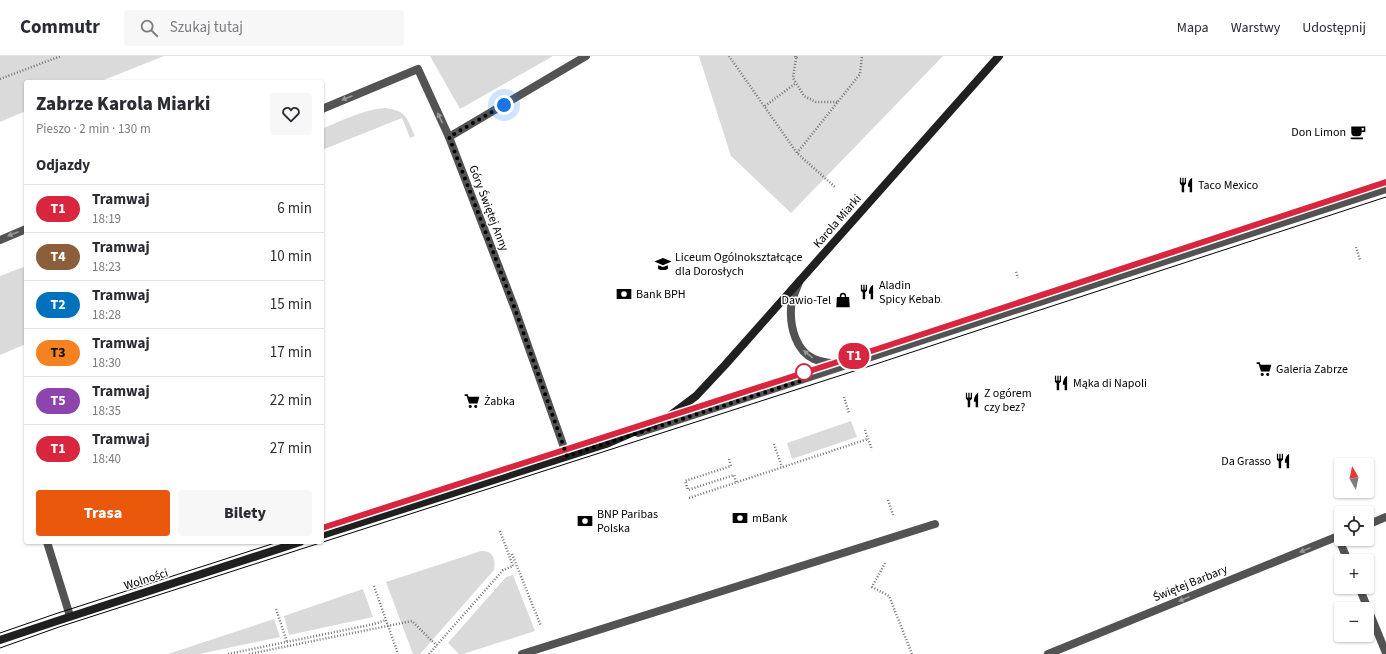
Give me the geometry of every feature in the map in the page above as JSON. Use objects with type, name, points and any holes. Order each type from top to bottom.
[{"type":"main road","name":"Karola Miarki","points":[[606,444],[668,417],[696,396],[999,56]]},
{"type":"main road","points":[[324,534],[606,444]]},
{"type":"main road","name":"Wolności","points":[[0,640],[294,544]]},
{"type":"street","points":[[449,137],[586,56]]},
{"type":"street","name":"Góry Świętej Anny","points":[[324,108],[418,69],[449,137],[515,309],[567,456]]},
{"type":"street","points":[[606,444],[1386,189]]},
{"type":"street","points":[[0,240],[24,230]]},
{"type":"street","points":[[800,281],[794,295],[791,308],[792,324],[796,339],[802,350],[813,359],[831,364],[858,362]]},
{"type":"street","points":[[1374,522],[1386,517]]},
{"type":"street","points":[[522,654],[935,524]]},
{"type":"street","name":"Świętej Barbary","points":[[1048,654],[1334,538]]},
{"type":"street","points":[[48,544],[70,616]]},
{"type":"street","points":[[1362,594],[1386,653]]},
{"type":"path","points":[[0,79],[61,56]]},
{"type":"path","points":[[729,56],[798,153],[835,187]]},
{"type":"path","points":[[796,56],[793,78],[804,96],[816,102],[838,102]]},
{"type":"path","points":[[798,153],[860,74],[862,56]]},
{"type":"path","points":[[764,106],[796,83]]},
{"type":"path","points":[[1356,247],[1360,260]]},
{"type":"path","points":[[1016,272],[1018,278]]},
{"type":"path","points":[[939,296],[941,303]]},
{"type":"path","points":[[844,397],[849,414]]},
{"type":"path","points":[[865,430],[872,450]]},
{"type":"path","points":[[689,498],[868,439]]},
{"type":"path","points":[[774,444],[782,467]]},
{"type":"path","points":[[729,459],[731,466],[685,481],[688,490],[734,475],[736,482]]},
{"type":"path","points":[[429,654],[503,570],[513,566],[500,531]]},
{"type":"path","points":[[512,554],[542,627]]},
{"type":"path","points":[[374,586],[398,654]]},
{"type":"path","points":[[872,587],[889,596],[912,654]]},
{"type":"path","points":[[276,609],[287,642]]},
{"type":"path","points":[[228,654],[374,624],[386,620]]},
{"type":"path","points":[[249,654],[412,621],[437,645]]},
{"type":"shaded area","points":[[0,56],[164,56],[104,80],[24,80],[24,112],[0,122]]},
{"type":"shaded area","points":[[430,56],[553,56],[460,109]]},
{"type":"shaded area","points":[[699,56],[943,56],[791,213],[731,156]]},
{"type":"shaded area","points":[[377,109],[392,109],[402,113],[410,124],[415,136],[410,138],[402,118],[324,149],[324,128],[361,113]]},
{"type":"shaded area","points":[[24,267],[24,345],[0,355],[0,276]]},
{"type":"shaded area","points":[[851,421],[857,437],[792,459],[787,443]]},
{"type":"shaded area","points":[[481,551],[488,552],[493,556],[494,570],[420,654],[413,654],[386,582]]},
{"type":"shaded area","points":[[513,575],[535,631],[459,654],[448,643],[506,577]]},
{"type":"shaded area","points":[[363,589],[373,617],[289,635],[284,616]]},
{"type":"shaded area","points":[[274,619],[280,637],[199,654],[168,654]]},
{"type":"tram line","points":[[324,527],[856,356],[1386,182]]},
{"type":"tram line","name":"T1","points":[[324,527],[856,356],[1386,182]]},
{"type":"tram line","points":[[324,542],[876,364],[1386,197]]},
{"type":"tram line","points":[[0,633],[272,544]]},
{"type":"tram line","points":[[0,648],[59,627],[317,544]]},
{"type":"place","name":"Don Limon","points":[[1358,132]]},
{"type":"place","name":"Taco Mexico","points":[[1186,185]]},
{"type":"place","name":"Liceum Ogólnokształcące dla Dorosłych","points":[[663,264]]},
{"type":"place","name":"Aladin Spicy Kebab","points":[[867,292]]},
{"type":"place","name":"Bank BPH","points":[[624,294]]},
{"type":"place","name":"Dawio-Tel","points":[[843,300]]},
{"type":"place","name":"Galeria Zabrze","points":[[1264,369]]},
{"type":"place","name":"Mąka di Napoli","points":[[1061,383]]},
{"type":"place","name":"Z ogórem czy bez?","points":[[972,400]]},
{"type":"place","name":"Żabka","points":[[472,401]]},
{"type":"place","name":"Da Grasso","points":[[1283,461]]},
{"type":"place","name":"mBank","points":[[740,518]]},
{"type":"place","name":"BNP Paribas Polska","points":[[585,521]]},
{"type":"route","points":[[504,105],[449,137],[515,309],[567,456],[800,381],[804,372]]}]
